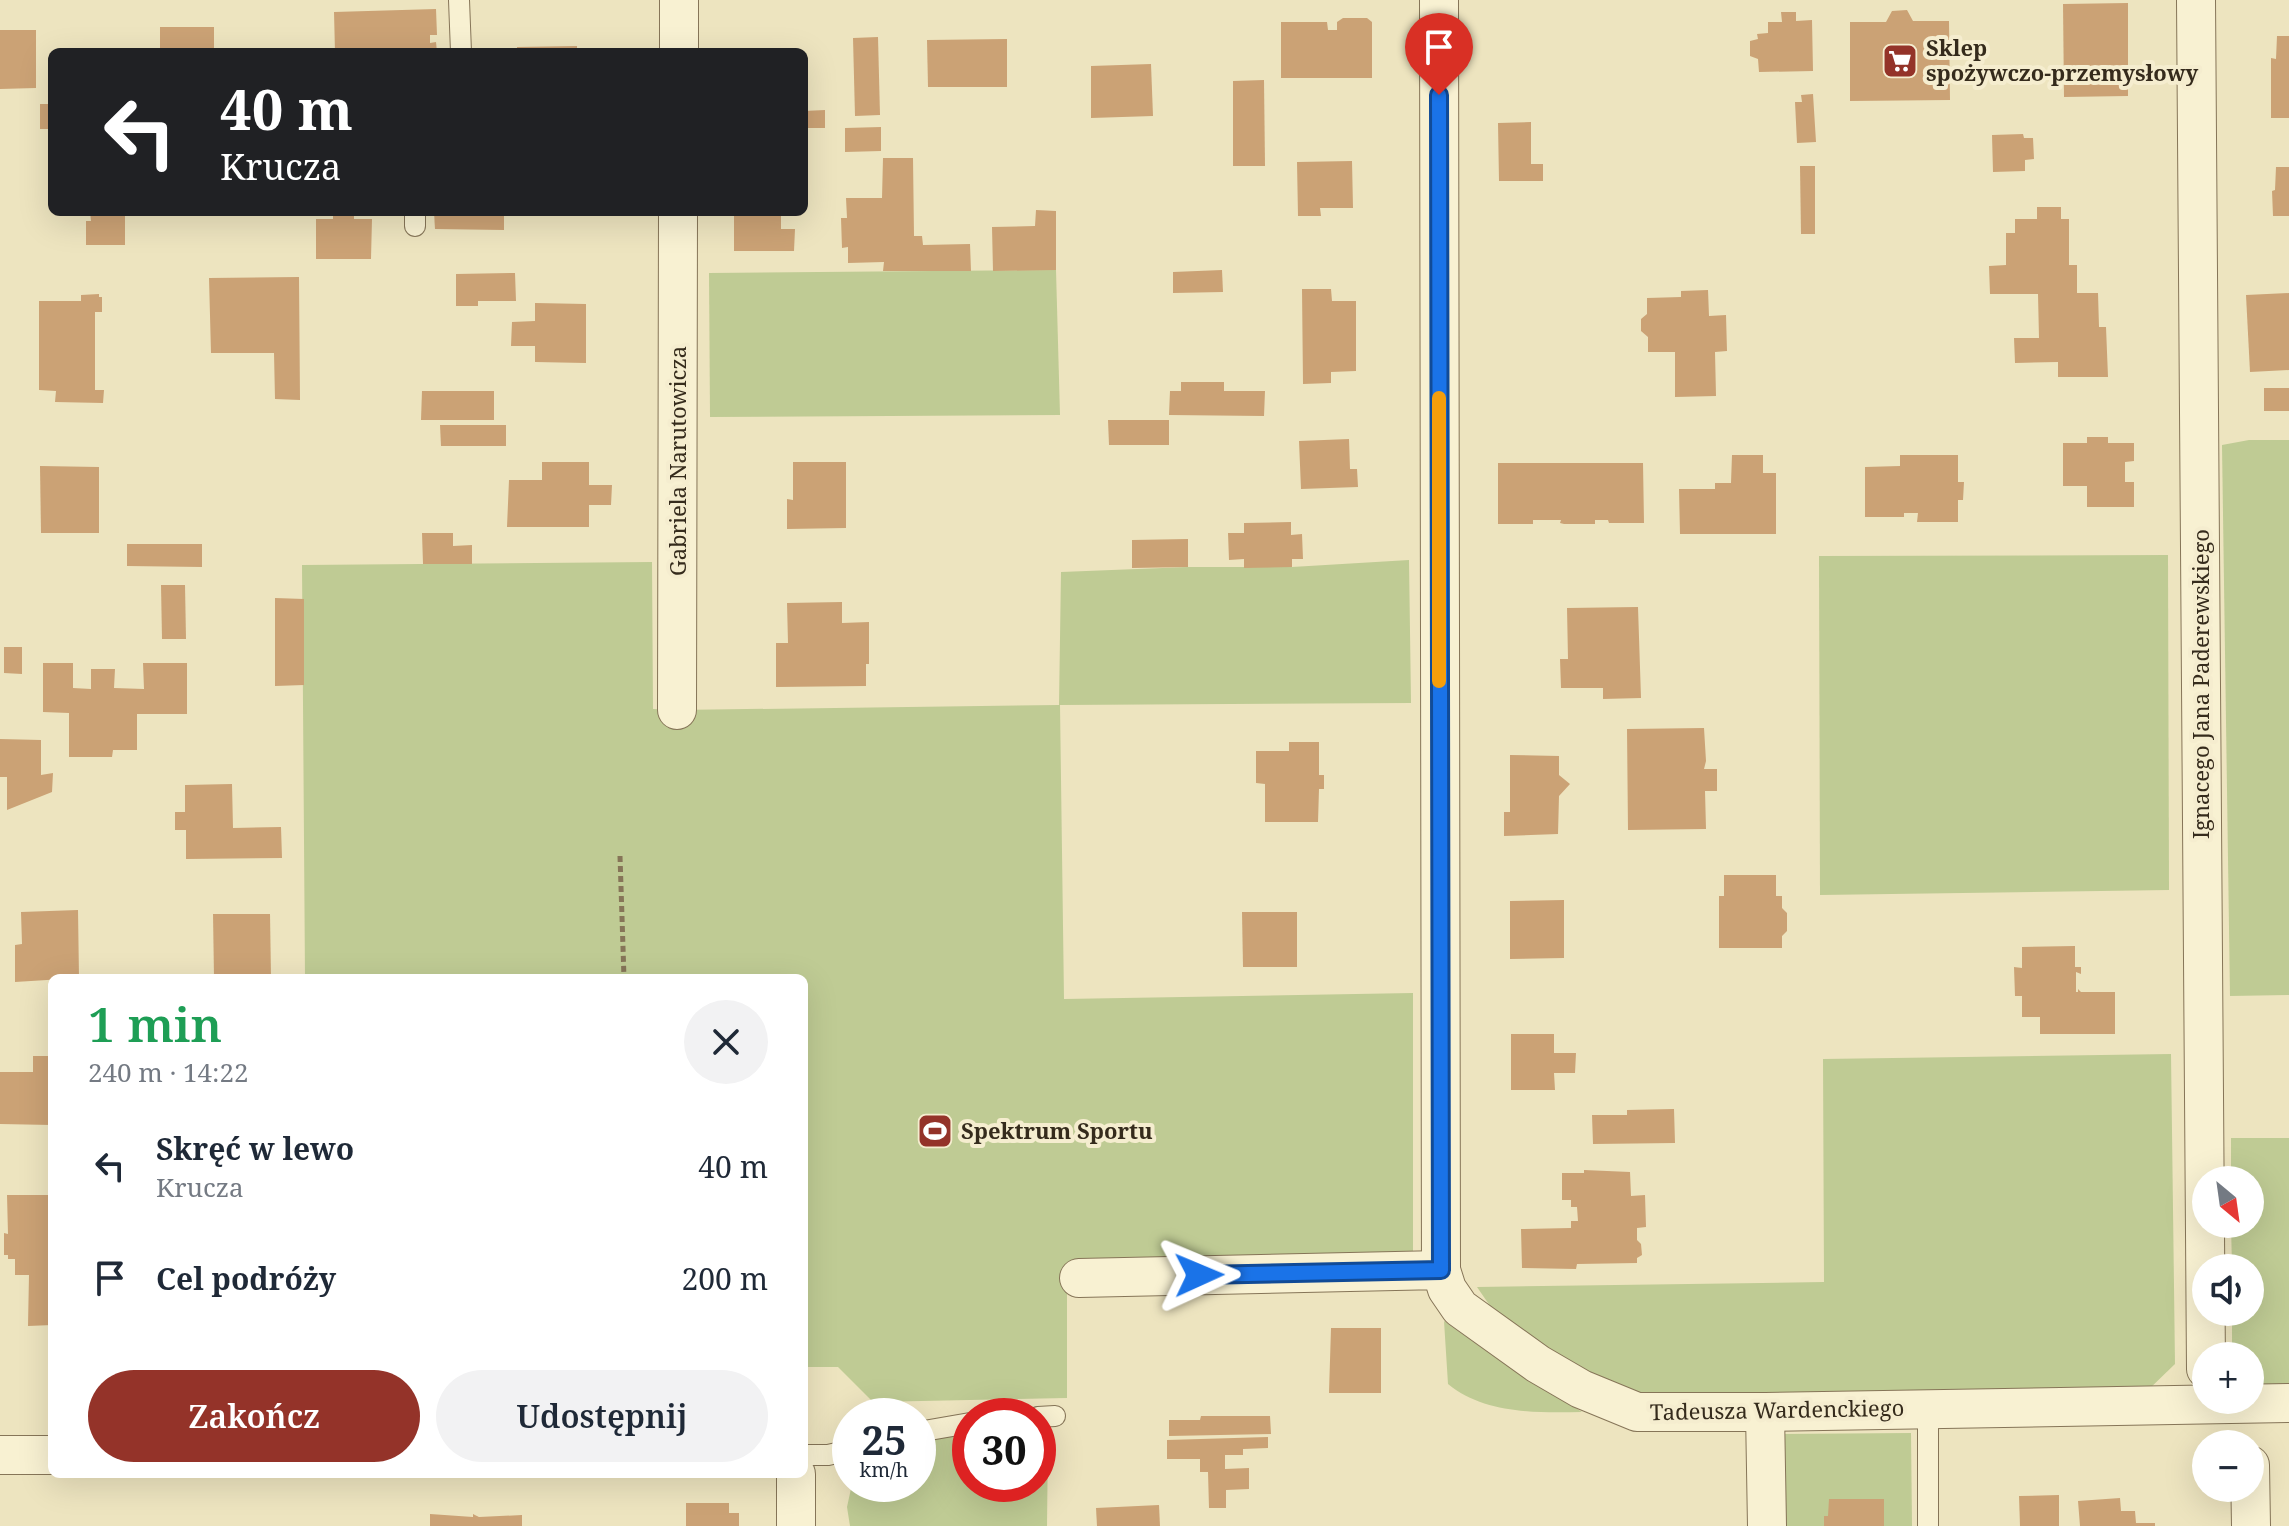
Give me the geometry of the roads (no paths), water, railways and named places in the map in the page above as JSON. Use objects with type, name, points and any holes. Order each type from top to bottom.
[{"type":"street","points":[[679,0],[679,48]]},
{"type":"street","points":[[1079,1278],[1441,1270],[1439,0]]},
{"type":"street","name":"Ignacego Jana Paderewskiego","points":[[2196,0],[2206,1342]]},
{"type":"street","name":"Gabriela Narutowicza","points":[[677,710],[678,216]]},
{"type":"street","name":"Tadeusza Wardenckiego","points":[[1441,1270],[1447,1289],[1460,1308],[1538,1364],[1581,1389],[1637,1412],[1928,1408],[2192,1392]]},
{"type":"street","name":"Tadeusza Wardenckiego","points":[[2264,1403],[2289,1403]]},
{"type":"street","points":[[1765,1412],[1767,1526]]},
{"type":"street","points":[[0,1455],[48,1455]]},
{"type":"street","points":[[796,1478],[796,1526]]},
{"type":"street","points":[[2251,1502],[2251,1526]]},
{"type":"lane","points":[[459,0],[461,48]]},
{"type":"lane","points":[[1928,1408],[1928,1526]]},
{"type":"lane","points":[[808,1455],[832,1454]]},
{"type":"place","name":"Sklep spożywczo-przemysłowy","points":[[1900,61]]},
{"type":"place","name":"Spektrum Sportu","points":[[935,1131]]}]
